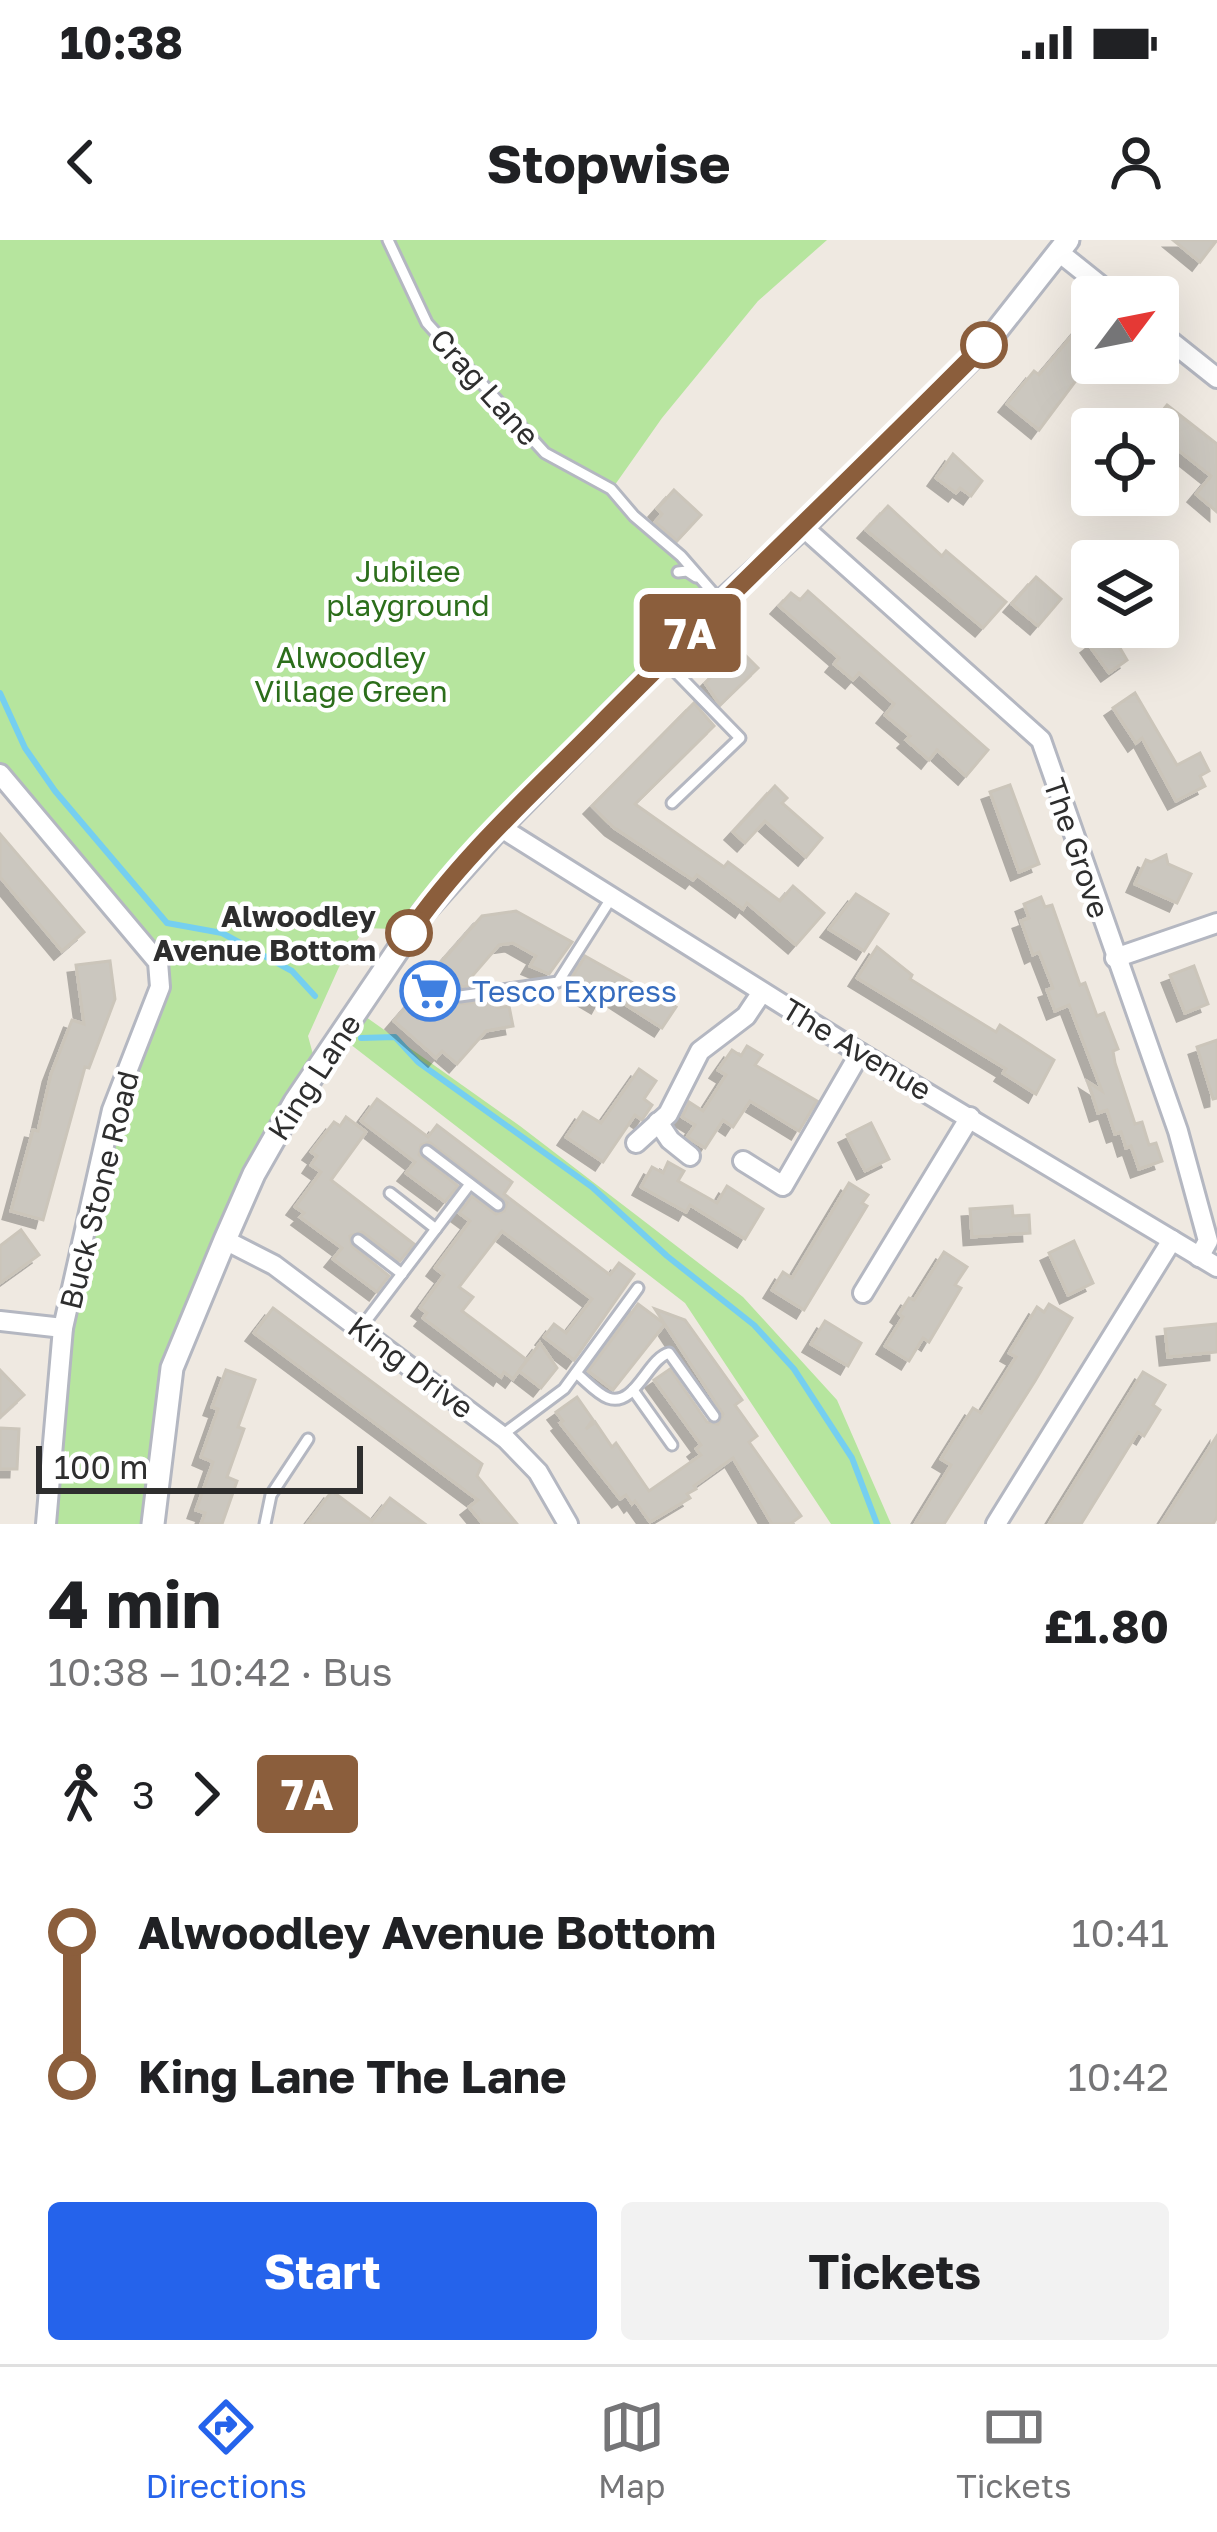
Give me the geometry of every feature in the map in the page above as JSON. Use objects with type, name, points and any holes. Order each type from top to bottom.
[{"type":"street","name":"King Lane","points":[[153,1524],[172,1368],[254,1174],[295,1102],[423,913],[500,827],[721,602],[986,344],[1064,246]]},
{"type":"street","points":[[1064,246],[1094,276]]},
{"type":"street","points":[[1179,348],[1217,378]]},
{"type":"street","name":"The Grove","points":[[803,527],[1041,740],[1178,1131],[1208,1241],[1199,1257]]},
{"type":"street","name":"Buck Stone Road","points":[[0,774],[158,962],[160,987],[112,1110],[63,1328],[46,1524]]},
{"type":"street","name":"The Avenue","points":[[500,827],[860,1053],[1217,1268]]},
{"type":"street","points":[[1115,958],[1217,923]]},
{"type":"street","points":[[636,1143],[668,1114],[700,1052],[746,1016],[762,992]]},
{"type":"street","points":[[743,1161],[783,1186],[860,1053]]},
{"type":"street","points":[[863,1293],[970,1117]]},
{"type":"street","points":[[658,1122],[690,1156]]},
{"type":"street","name":"King Drive","points":[[225,1240],[274,1265],[502,1435],[538,1472],[568,1524]]},
{"type":"street","points":[[996,1524],[1172,1240]]},
{"type":"street","points":[[0,1321],[63,1328]]},
{"type":"lane","name":"Crag Lane","points":[[388,240],[427,323],[530,437],[545,453],[611,489],[721,602]]},
{"type":"lane","points":[[678,572],[695,576],[721,602]]},
{"type":"lane","points":[[664,660],[740,738],[672,803]]},
{"type":"lane","points":[[424,968],[460,996],[558,982],[612,898]]},
{"type":"lane","points":[[427,1151],[498,1205]]},
{"type":"lane","points":[[360,1329],[470,1184]]},
{"type":"lane","points":[[390,1193],[436,1229]]},
{"type":"lane","points":[[358,1240],[402,1274]]},
{"type":"lane","points":[[502,1435],[551,1400],[638,1288]]},
{"type":"lane","points":[[576,1372],[608,1398],[620,1398],[633,1390],[659,1356],[669,1354],[714,1416]]},
{"type":"lane","points":[[633,1390],[672,1445]]},
{"type":"lane","points":[[265,1524],[271,1495],[308,1439]]},
{"type":"green space","points":[[0,240],[827,240],[758,301],[662,418],[612,489],[724,599],[575,737],[392,929],[365,928],[339,967],[308,1036],[317,1069],[295,1102],[172,1368],[153,1524],[46,1524],[63,1328],[112,1110],[160,987],[158,962],[0,774]]},
{"type":"green space","points":[[366,1017],[520,1126],[743,1297],[837,1400],[891,1524],[831,1524],[685,1303],[350,1044]]},
{"type":"building","points":[[1173,240],[1217,240],[1200,262]]},
{"type":"building","points":[[1071,337],[1073,384],[1039,430],[1007,404],[1034,371],[1039,375]]},
{"type":"building","points":[[1179,414],[1217,444],[1217,512],[1196,494],[1211,476],[1179,451]]},
{"type":"building","points":[[953,454],[982,481],[971,496],[960,488],[956,493],[936,478]]},
{"type":"building","points":[[674,490],[701,515],[677,541],[655,522],[662,514],[657,509]]},
{"type":"building","points":[[888,506],[942,556],[946,551],[1006,602],[983,628],[866,530]]},
{"type":"building","points":[[1036,577],[1061,599],[1038,626],[1012,604]]},
{"type":"building","points":[[808,591],[988,750],[966,776],[937,750],[929,760],[906,740],[910,736],[885,715],[894,704],[859,673],[853,680],[834,664],[839,658],[779,606],[791,593],[800,600]]},
{"type":"building","points":[[1091,648],[1120,648],[1127,660],[1109,673]]},
{"type":"building","points":[[739,649],[758,668],[720,705],[705,683]]},
{"type":"building","points":[[1135,693],[1177,765],[1200,753],[1209,771],[1200,776],[1205,786],[1176,801],[1142,738],[1136,743],[1113,708]]},
{"type":"building","points":[[694,703],[714,726],[635,804],[780,901],[793,886],[824,913],[796,945],[747,903],[743,909],[697,875],[693,880],[613,827],[592,806]]},
{"type":"building","points":[[1010,785],[1039,864],[1019,872],[990,792]]},
{"type":"building","points":[[775,786],[787,798],[782,803],[822,838],[806,857],[765,821],[745,843],[733,832]]},
{"type":"building","points":[[0,834],[84,932],[62,951],[0,877]]},
{"type":"building","points":[[1166,855],[1168,864],[1191,874],[1177,903],[1135,884],[1146,860]]},
{"type":"building","points":[[856,894],[888,914],[864,951],[829,929]]},
{"type":"building","points":[[1041,897],[1045,907],[1052,905],[1080,985],[1085,983],[1097,1016],[1104,1013],[1118,1049],[1113,1051],[1115,1063],[1135,1124],[1142,1122],[1149,1145],[1156,1143],[1162,1161],[1139,1169],[1131,1146],[1126,1148],[1121,1132],[1115,1134],[1107,1110],[1098,1113],[1088,1082],[1102,1091],[1069,1005],[1055,1011],[1047,990],[1053,988],[1039,952],[1033,955],[1021,921],[1029,918],[1024,904]]},
{"type":"building","points":[[516,911],[572,942],[549,974],[530,966],[536,956],[513,943],[499,945],[467,982],[471,985],[463,987],[437,967],[482,916]]},
{"type":"building","points":[[877,947],[912,975],[910,979],[996,1032],[1000,1025],[1054,1060],[1036,1094],[1003,1073],[1006,1069],[857,978]]},
{"type":"building","points":[[585,956],[676,1007],[662,1028],[606,992],[599,1005],[577,992],[582,982],[572,977]]},
{"type":"building","points":[[110,961],[115,999],[89,1068],[85,1067],[43,1220],[11,1211],[33,1130],[38,1131],[51,1074],[72,1020],[84,1024],[76,965]]},
{"type":"building","points":[[1194,966],[1208,1004],[1185,1013],[1170,975]]},
{"type":"building","points":[[428,982],[457,1004],[489,1001],[498,1008],[509,1006],[513,1026],[486,1031],[457,1064],[442,1051],[436,1058],[394,1021]]},
{"type":"building","points":[[1217,1040],[1217,1098],[1213,1099],[1197,1047]]},
{"type":"building","points":[[747,1046],[762,1055],[755,1065],[817,1101],[799,1131],[750,1101],[733,1127],[723,1120],[705,1148],[687,1137],[695,1125],[682,1117],[689,1102],[703,1111],[726,1075],[718,1070],[732,1050],[741,1056]]},
{"type":"building","points":[[639,1069],[656,1081],[644,1099],[652,1105],[642,1120],[635,1115],[603,1162],[566,1137],[583,1112],[601,1123]]},
{"type":"building","points":[[377,1099],[428,1137],[437,1125],[512,1182],[504,1194],[610,1275],[619,1263],[634,1274],[574,1360],[544,1337],[554,1324],[566,1333],[592,1299],[502,1231],[459,1287],[473,1297],[462,1311],[527,1360],[513,1379],[504,1372],[501,1377],[423,1318],[427,1313],[420,1308],[444,1275],[435,1268],[470,1221],[459,1213],[472,1196],[496,1214],[507,1203],[429,1142],[421,1145],[419,1155],[458,1186],[445,1202],[406,1173],[415,1162],[361,1121]]},
{"type":"building","points":[[346,1117],[366,1132],[331,1180],[414,1244],[400,1261],[362,1232],[350,1236],[352,1246],[389,1276],[377,1292],[333,1259],[342,1248],[300,1217],[304,1213],[295,1207],[321,1172],[311,1165],[317,1156],[311,1152],[334,1122],[340,1126]]},
{"type":"building","points":[[871,1123],[889,1159],[865,1171],[847,1135]]},
{"type":"building","points":[[668,1162],[684,1171],[678,1181],[717,1203],[727,1186],[763,1209],[745,1239],[690,1205],[686,1212],[641,1187],[652,1167],[663,1173]]},
{"type":"building","points":[[849,1183],[868,1195],[862,1203],[867,1206],[804,1310],[772,1290],[783,1272],[792,1278]]},
{"type":"building","points":[[1012,1206],[1013,1216],[1029,1215],[1030,1233],[972,1237],[970,1209]]},
{"type":"building","points":[[21,1230],[39,1255],[0,1283],[0,1246]]},
{"type":"building","points":[[1074,1241],[1093,1283],[1068,1295],[1049,1253]]},
{"type":"building","points":[[944,1252],[967,1267],[955,1285],[961,1288],[929,1342],[923,1338],[909,1361],[885,1346],[909,1298],[914,1300]]},
{"type":"building","points":[[638,1304],[665,1324],[613,1390],[588,1371]]},
{"type":"building","points":[[1049,1304],[1072,1318],[1035,1381],[944,1524],[915,1524],[951,1465],[941,1459],[973,1408],[981,1413],[1016,1357],[1009,1353],[1037,1307],[1044,1312]]},
{"type":"building","points":[[273,1308],[482,1464],[477,1476],[517,1524],[483,1524],[469,1507],[478,1500],[254,1333]]},
{"type":"building","points":[[655,1309],[685,1320],[742,1400],[735,1405],[757,1436],[749,1442],[801,1516],[790,1524],[772,1524],[733,1458],[694,1486],[687,1494],[690,1498],[650,1522],[635,1501],[632,1504],[626,1495],[620,1499],[560,1423],[556,1412],[577,1397],[593,1420],[586,1429],[595,1422],[649,1491],[701,1455],[696,1449],[701,1445],[654,1380],[670,1369],[707,1422],[718,1424],[723,1414]]},
{"type":"building","points":[[825,1321],[861,1343],[848,1366],[811,1344]]},
{"type":"building","points":[[1217,1324],[1217,1352],[1168,1357],[1165,1329]]},
{"type":"building","points":[[540,1343],[557,1368],[541,1388],[519,1371]]},
{"type":"building","points":[[0,1370],[24,1395],[0,1417]]},
{"type":"building","points":[[226,1370],[255,1380],[238,1427],[244,1429],[227,1477],[237,1481],[222,1524],[201,1524],[205,1513],[196,1510],[213,1462],[201,1457]]},
{"type":"building","points":[[1143,1372],[1165,1385],[1153,1405],[1160,1410],[1144,1436],[1138,1432],[1081,1524],[1049,1524]]},
{"type":"building","points":[[0,1428],[19,1429],[17,1469],[0,1469]]},
{"type":"building","points":[[1217,1436],[1217,1517],[1213,1524],[1161,1524]]},
{"type":"building","points":[[332,1491],[372,1521],[390,1498],[425,1524],[307,1524]]},
{"type":"waterway","points":[[0,693],[25,748],[55,791],[167,923],[222,933],[292,971],[315,996]]},
{"type":"waterway","points":[[361,1038],[395,1037],[418,1062],[592,1187],[667,1256],[754,1325],[794,1369],[852,1458],[877,1524]]},
{"type":"bus line","name":"7A","points":[[409,933],[500,827],[984,345]]},
{"type":"place","name":"Alwoodley Avenue Bottom","points":[[409,933]]},
{"type":"place","name":"Tesco Express","points":[[430,991]]},
{"type":"park label","name":"Jubilee playground","points":[[408,588]]},
{"type":"park label","name":"Alwoodley Village Green","points":[[351,674]]}]
